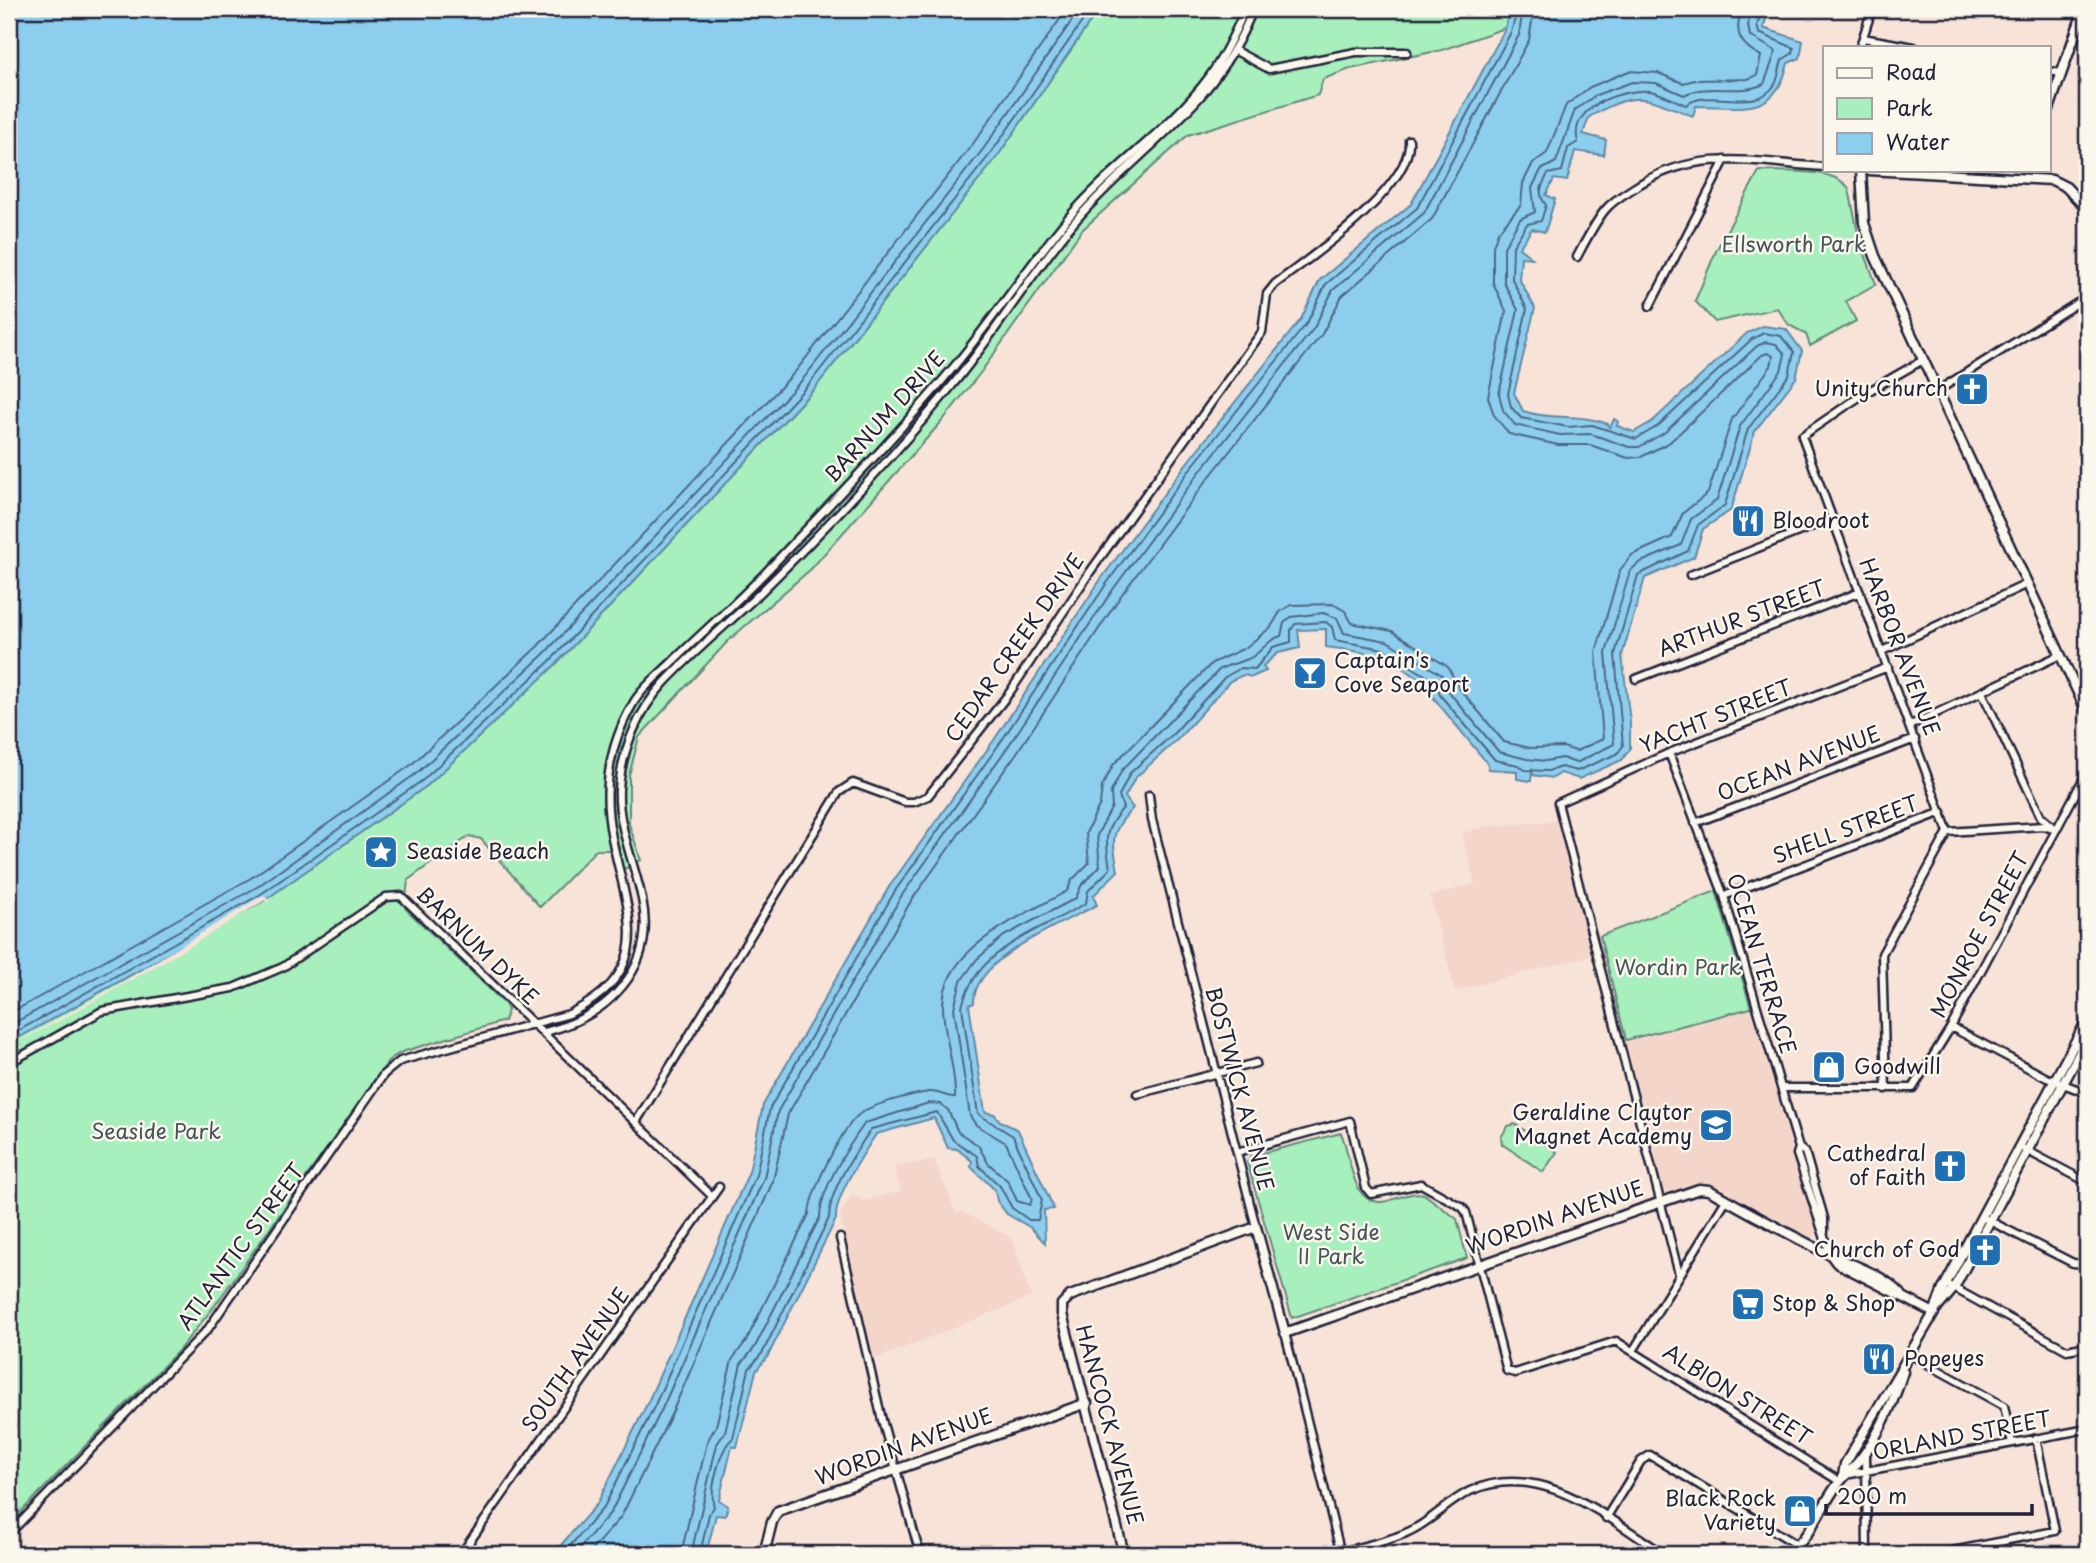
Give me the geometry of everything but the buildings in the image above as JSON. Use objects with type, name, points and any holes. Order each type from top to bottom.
[{"type":"street","name":"BARNUM DRIVE","points":[[400,1061],[534,1026],[589,1004],[613,981],[626,957],[631,928],[626,891],[612,838],[607,780],[618,734],[636,699],[757,581],[876,457],[952,369],[1072,214],[1209,78],[1232,49],[1245,9]]},
{"type":"street","name":"BARNUM DRIVE","points":[[545,1032],[569,1026],[595,1013],[612,999],[627,980],[643,939],[645,919],[620,789],[629,740],[650,698],[770,582],[874,474],[967,367],[1079,217],[1192,109],[1232,49],[1253,9]]},
{"type":"street","points":[[1860,46],[1872,9]]},
{"type":"street","points":[[2050,106],[2084,9]]},
{"type":"street","points":[[1863,38],[1908,46]]},
{"type":"street","points":[[1232,49],[1269,69],[1356,52],[1407,52]]},
{"type":"street","points":[[2050,71],[2061,73]]},
{"type":"street","name":"CEDAR CREEK DRIVE","points":[[636,1122],[839,792],[853,782],[905,802],[928,796],[1035,658],[1090,572],[1262,332],[1267,294],[1275,284],[1371,207],[1406,164],[1409,140]]},
{"type":"street","points":[[1650,306],[1725,160]]},
{"type":"street","points":[[1577,257],[1605,210],[1622,196],[1681,164],[1725,160],[1823,165]]},
{"type":"street","points":[[1861,172],[1862,209],[1869,243],[2087,712]]},
{"type":"street","points":[[1945,172],[2027,174],[2062,184],[2087,209]]},
{"type":"street","points":[[1937,391],[2087,297]]},
{"type":"street","name":"HARBOR AVENUE","points":[[1923,360],[1863,395],[1802,436],[1911,725],[1948,832]]},
{"type":"street","points":[[1690,575],[1832,519]]},
{"type":"street","points":[[1882,652],[2027,584]]},
{"type":"street","name":"ARTHUR STREET","points":[[1636,678],[1860,592]]},
{"type":"street","points":[[1911,725],[2060,655]]},
{"type":"street","name":"YACHT STREET","points":[[1662,1199],[1558,803],[1669,753],[1888,667]]},
{"type":"street","points":[[2078,693],[2087,689]]},
{"type":"street","points":[[1982,692],[2041,817],[2056,830]]},
{"type":"street","name":"OCEAN AVENUE","points":[[1695,823],[1915,738]]},
{"type":"street","name":"OCEAN TERRACE","points":[[1669,753],[1724,897],[1800,1148],[1797,1154],[1830,1254]]},
{"type":"street","name":"MONROE STREET","points":[[1886,1089],[1913,1088],[1951,1027],[2087,772]]},
{"type":"street","name":"BOSTWICK AVENUE","points":[[1149,795],[1152,820],[1216,1073],[1341,1553]]},
{"type":"street","name":"SHELL STREET","points":[[1724,897],[1942,812]]},
{"type":"street","points":[[1781,1087],[1886,1089],[1882,954],[1948,832],[2043,826],[2056,830]]},
{"type":"street","points":[[619,864],[632,860]]},
{"type":"street","points":[[626,891],[639,887]]},
{"type":"street","name":"BARNUM DYKE","points":[[9,1063],[102,1011],[233,988],[283,967],[381,900],[394,896],[406,899],[712,1196]]},
{"type":"street","points":[[1788,1554],[1799,1550],[1841,1478],[1844,1464],[1886,1389],[1905,1366],[1946,1283],[2087,1020]]},
{"type":"street","points":[[1951,1027],[2054,1080],[2087,1093]]},
{"type":"street","points":[[1934,1312],[1954,1288],[2087,1039]]},
{"type":"street","name":"ATLANTIC STREET","points":[[9,1534],[208,1329],[384,1074],[400,1061]]},
{"type":"street","points":[[1137,1094],[1256,1063]]},
{"type":"street","points":[[1237,1152],[1350,1121],[1366,1188],[1378,1195],[1420,1184],[1462,1207],[1466,1212],[1479,1263]]},
{"type":"street","points":[[2019,1146],[2087,1182]]},
{"type":"street","name":"SOUTH AVENUE","points":[[461,1554],[719,1186]]},
{"type":"street","name":"WORDIN AVENUE","points":[[1285,1333],[1662,1199],[1699,1189],[1855,1264],[1934,1312]]},
{"type":"street","points":[[1662,1199],[1679,1274]]},
{"type":"street","points":[[1633,1350],[1726,1200]]},
{"type":"street","points":[[1981,1217],[2073,1263],[2087,1264]]},
{"type":"street","name":"HANCOCK AVENUE","points":[[1124,1554],[1062,1314],[1062,1304],[1070,1296],[1256,1227]]},
{"type":"street","points":[[840,1238],[871,1376],[920,1554]]},
{"type":"street","name":"ALBION STREET","points":[[1479,1263],[1507,1371],[1515,1373],[1616,1341],[1841,1478]]},
{"type":"street","points":[[1946,1283],[2067,1350],[2087,1346]]},
{"type":"street","points":[[1911,1355],[2004,1406],[2012,1443]]},
{"type":"street","points":[[1841,1478],[1852,1469],[1896,1396],[1905,1366]]},
{"type":"street","name":"WORDIN AVENUE","points":[[764,1554],[772,1522],[778,1511],[1087,1403]]},
{"type":"street","name":"ORLAND STREET","points":[[1841,1478],[2087,1429]]},
{"type":"street","points":[[1937,1554],[2055,1531],[2036,1438]]},
{"type":"street","points":[[1866,1448],[1867,1554]]},
{"type":"street","points":[[1606,1518],[1641,1461],[1650,1455],[1799,1550]]},
{"type":"street","points":[[1341,1553],[1408,1532],[1468,1492],[1499,1483],[1528,1482],[1557,1489],[1664,1554]]},
{"type":"shaded area","points":[[1557,821],[1592,955],[1455,991],[1430,896],[1475,884],[1462,833],[1490,826]]},
{"type":"shaded area","name":"Geraldine Claytor Magnet Academy","points":[[1751,1008],[1817,1232],[1813,1239],[1724,1191],[1705,1184],[1693,1184],[1672,1194],[1663,1189],[1625,1042]]},
{"type":"shaded area","points":[[934,1159],[956,1213],[963,1212],[1012,1238],[1031,1297],[873,1360],[840,1215],[852,1194],[863,1201],[901,1191],[894,1168]]},
{"type":"green space","name":"Seaside Park","points":[[1099,9],[1505,9],[1509,14],[1505,28],[1442,50],[1350,69],[1323,79],[1318,95],[1188,135],[1082,230],[981,372],[943,420],[811,569],[729,640],[639,737],[629,775],[629,824],[641,860],[617,873],[610,850],[596,850],[540,907],[481,839],[469,836],[408,880],[405,908],[505,1004],[508,1010],[504,1021],[402,1052],[390,1059],[214,1307],[179,1350],[9,1524],[9,1043],[265,900],[428,785],[555,665],[814,389],[997,157]]},
{"type":"green space","name":"Ellsworth Park","points":[[1759,171],[1821,174],[1833,177],[1849,189],[1859,238],[1876,284],[1846,301],[1856,321],[1810,346],[1806,334],[1789,325],[1777,308],[1715,322],[1695,301],[1716,251]]},
{"type":"green space","name":"Wordin Park","points":[[1716,891],[1751,1008],[1626,1040],[1600,936]]},
{"type":"green space","points":[[1515,1124],[1557,1152],[1543,1172],[1502,1144],[1501,1137],[1508,1126]]},
{"type":"green space","name":"West Side II Park","points":[[1341,1133],[1354,1179],[1366,1197],[1375,1202],[1410,1194],[1424,1194],[1457,1219],[1467,1258],[1292,1318],[1247,1162],[1251,1156]]},
{"type":"water","points":[[9,9],[1099,9],[997,157],[814,389],[555,665],[428,785],[265,900],[9,1043]]},
{"type":"water","points":[[1505,9],[1770,9],[1763,28],[1803,41],[1800,58],[1788,63],[1775,93],[1766,101],[1755,105],[1696,106],[1693,116],[1663,104],[1631,99],[1589,117],[1583,134],[1606,140],[1604,155],[1575,151],[1567,181],[1554,179],[1546,195],[1555,199],[1545,232],[1532,229],[1519,248],[1532,258],[1521,257],[1519,279],[1535,308],[1514,393],[1523,411],[1598,421],[1608,424],[1610,428],[1614,419],[1618,421],[1617,426],[1634,432],[1653,421],[1747,333],[1763,326],[1786,329],[1802,351],[1796,378],[1755,431],[1731,510],[1703,529],[1694,557],[1645,578],[1622,655],[1630,722],[1630,749],[1622,760],[1579,779],[1561,773],[1553,778],[1533,775],[1532,767],[1531,781],[1517,779],[1517,771],[1488,769],[1488,764],[1433,697],[1432,688],[1405,669],[1382,658],[1326,647],[1326,629],[1298,630],[1300,648],[1278,653],[1263,666],[1266,671],[1252,677],[1243,675],[1230,681],[1179,738],[1135,778],[1125,797],[1133,808],[1120,823],[1115,836],[1118,871],[1093,896],[1097,905],[1042,932],[1003,957],[987,972],[977,987],[974,1003],[969,1005],[985,1112],[994,1114],[1000,1121],[1018,1130],[1054,1209],[1044,1210],[1045,1243],[1031,1228],[1007,1214],[997,1201],[995,1190],[971,1167],[972,1161],[957,1149],[948,1148],[934,1118],[876,1134],[845,1187],[836,1219],[768,1356],[756,1371],[737,1447],[732,1447],[719,1500],[728,1506],[725,1516],[716,1515],[706,1554],[553,1554],[597,1504],[648,1402],[749,1172],[763,1105],[889,887],[994,740],[1101,579],[1186,464],[1301,319],[1320,280],[1411,204],[1505,29],[1509,14]]},
{"type":"pier","points":[[263,895],[269,900],[267,903],[265,900],[189,947],[9,1047],[114,987]]},
{"type":"place","name":"Unity Church","points":[[1972,389]]},
{"type":"place","name":"Bloodroot","points":[[1748,521]]},
{"type":"place","name":"Captain's Cove Seaport","points":[[1310,673]]},
{"type":"place","name":"Seaside Beach","points":[[381,852]]},
{"type":"place","name":"Goodwill","points":[[1829,1067]]},
{"type":"place","name":"Geraldine Claytor Magnet Academy","points":[[1716,1125]]},
{"type":"place","name":"Cathedral of Faith","points":[[1950,1166]]},
{"type":"place","name":"Church of God","points":[[1985,1250]]},
{"type":"place","name":"Stop & Shop","points":[[1748,1304]]},
{"type":"place","name":"Popeyes","points":[[1879,1359]]},
{"type":"place","name":"Black Rock Variety","points":[[1800,1511]]}]
